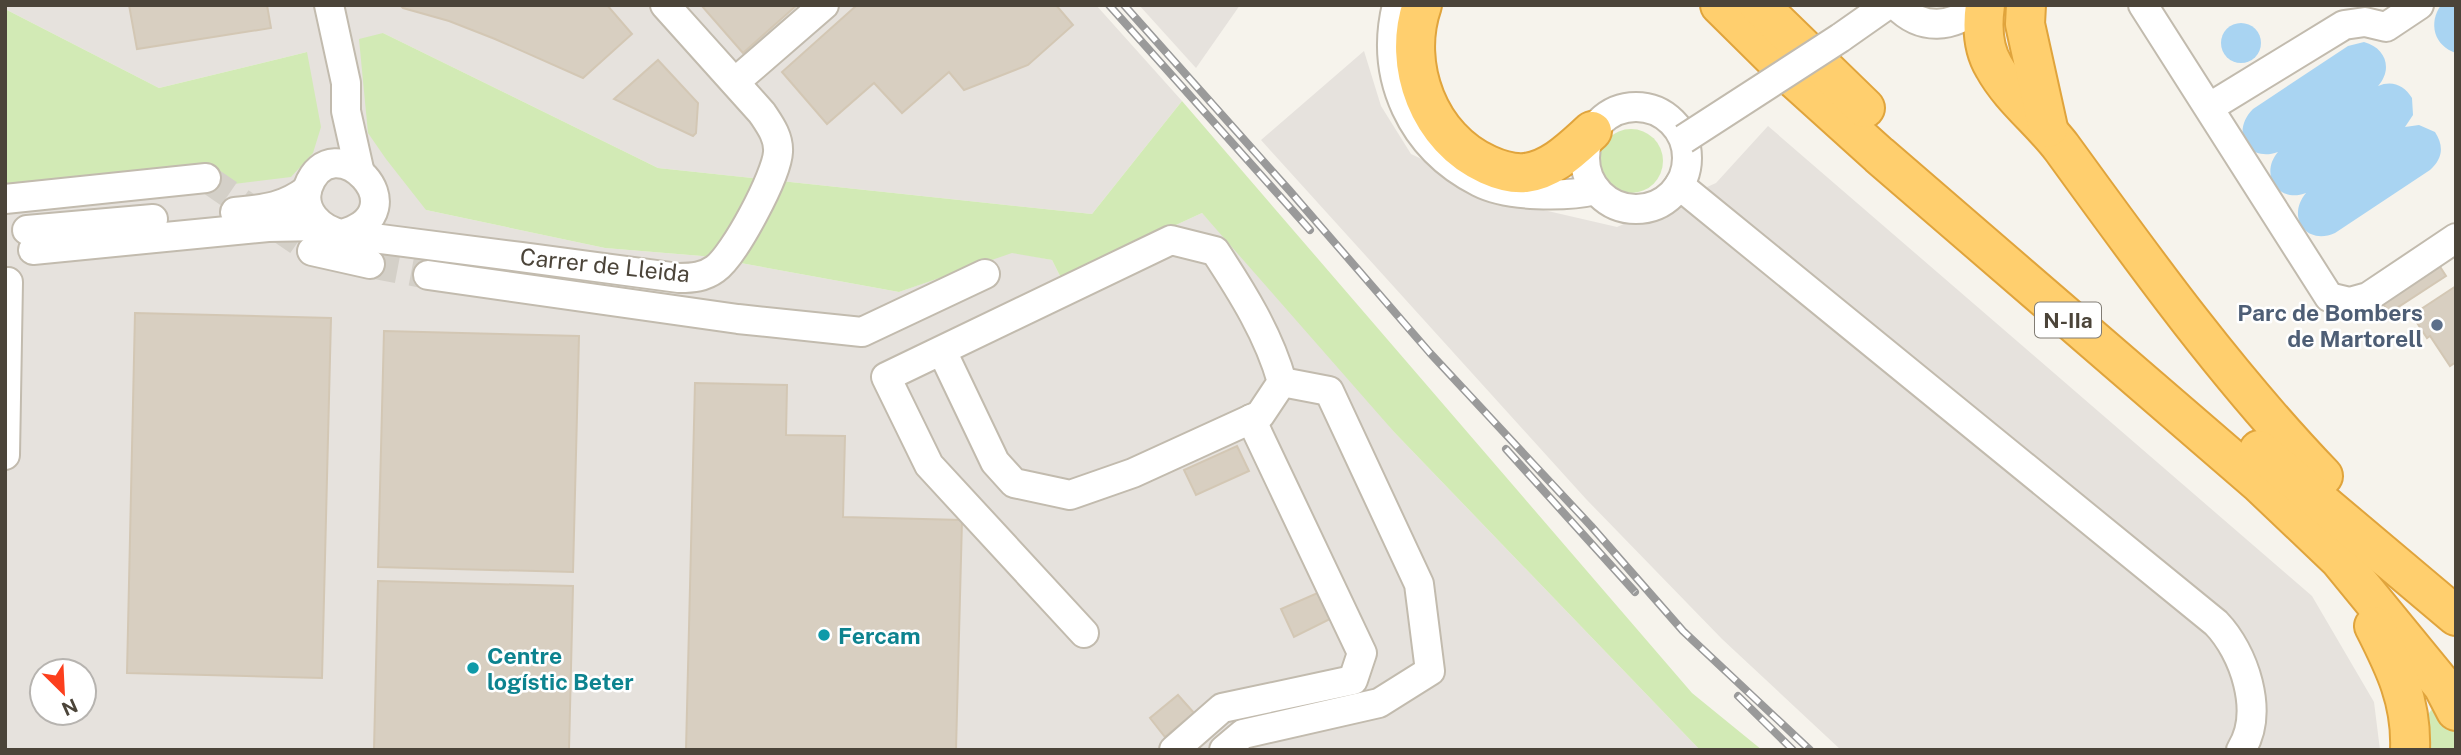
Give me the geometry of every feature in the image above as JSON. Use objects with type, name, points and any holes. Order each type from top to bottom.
[{"type":"highway","points":[[1422,5],[1415,41],[1417,76],[1430,110],[1460,147],[1478,161],[1501,170],[1524,173],[1547,167],[1592,131]]},
{"type":"highway","points":[[1693,5],[1797,80]]},
{"type":"highway","name":"N-IIa","points":[[1720,5],[1910,183],[2258,482],[2339,559],[2442,686],[2456,711]]},
{"type":"highway","name":"N-IIa","points":[[1759,5],[1883,126],[2278,467]]},
{"type":"highway","points":[[1985,5],[1983,28],[1986,50],[1993,66],[2024,105],[2049,130],[2154,275],[2249,397],[2346,500],[2456,602]]},
{"type":"highway","points":[[2026,5],[2025,24],[2049,130]]},
{"type":"highway","points":[[2278,467],[2456,616]]},
{"type":"highway","points":[[2278,467],[2404,594],[2456,664]]},
{"type":"highway","points":[[2339,559],[2400,677],[2410,734],[2410,750]]},
{"type":"street","points":[[325,237],[358,229],[368,220],[374,197],[371,183],[359,169],[346,111],[346,83],[329,5]]},
{"type":"street","name":"Carrer de Lleida","points":[[325,237],[422,244],[679,278],[695,278],[718,267],[730,253],[774,173],[779,150],[775,133],[762,113],[665,5]]},
{"type":"street","points":[[736,82],[824,5]]},
{"type":"street","points":[[1397,5],[1391,57],[1398,90],[1415,126],[1436,150],[1480,183],[1543,195],[1581,194],[1597,190]]},
{"type":"street","points":[[1835,31],[1856,5]]},
{"type":"street","points":[[1680,132],[1835,31],[1887,5]]},
{"type":"street","points":[[1896,5],[1907,16],[1935,25],[1958,19],[1979,5]]},
{"type":"street","points":[[2143,5],[2329,297],[2350,302],[2368,296],[2456,238]]},
{"type":"street","points":[[2210,107],[2344,25],[2365,22],[2386,27],[2419,5]]},
{"type":"street","points":[[1640,106],[1665,115],[1680,132],[1688,161],[1679,186],[1657,204],[1635,209],[1613,203],[1597,190],[1585,169],[1583,157],[1592,131],[1613,112],[1626,107],[1640,106]]},
{"type":"street","points":[[21,232],[268,209],[290,203],[307,190],[311,181],[327,166],[346,111]]},
{"type":"street","points":[[327,166],[345,164],[359,169]]},
{"type":"street","points":[[5,199],[206,178]]},
{"type":"street","points":[[1679,186],[2222,630],[2239,654],[2249,692],[2250,726],[2241,750]]},
{"type":"street","points":[[307,190],[309,211],[325,237]]},
{"type":"street","points":[[374,197],[422,244]]},
{"type":"street","points":[[21,232],[268,228],[325,237],[370,264]]},
{"type":"street","points":[[5,455],[7,282],[18,278],[26,271],[30,262],[21,232]]},
{"type":"street","points":[[942,351],[995,461],[1014,483],[1070,495],[1133,473],[1260,415],[1282,382],[1275,356],[1241,291],[1215,251],[1171,240],[886,377],[929,465],[1084,633]]},
{"type":"street","points":[[428,275],[738,319],[862,332],[985,274]]},
{"type":"street","points":[[1224,750],[1243,734],[1379,703],[1430,671],[1419,584],[1329,391],[1282,382]]},
{"type":"street","points":[[1174,750],[1222,708],[1353,680],[1362,653],[1251,419]]},
{"type":"shaded area","points":[[5,5],[1096,5],[1182,101],[1092,214],[658,168],[383,33],[426,210],[605,248],[702,256],[899,292],[1012,252],[1052,260],[1061,278],[1202,213],[1312,330],[1395,433],[1700,750],[5,750],[5,211],[307,52],[159,88],[5,9]]},
{"type":"shaded area","points":[[1139,5],[1240,5],[1196,68]]},
{"type":"shaded area","points":[[1364,51],[1381,106],[1411,154],[1517,204],[1617,227],[1716,183],[1768,126],[2312,596],[2374,702],[2380,750],[1841,750],[1722,639],[1586,499],[1261,140]]},
{"type":"green space","points":[[5,9],[159,88],[307,52],[321,127],[313,153],[291,177],[5,211]]},
{"type":"green space","points":[[383,33],[658,168],[1092,214],[1182,101],[1692,693],[1762,750],[1700,750],[1395,433],[1202,213],[1061,278],[1052,260],[1012,253],[899,292],[702,256],[605,248],[426,210],[368,133],[359,39]]},
{"type":"green space","points":[[1625,129],[1637,129],[1654,138],[1661,149],[1661,173],[1654,184],[1637,193],[1625,193],[1613,188],[1604,179],[1599,167],[1599,155],[1604,143],[1613,134]]},
{"type":"green space","points":[[2456,679],[2456,750],[2428,750],[2429,713]]},
{"type":"water","points":[[2441,5],[2456,5],[2456,53],[2443,45],[2435,33],[2435,19]]},
{"type":"water","points":[[2241,23],[2249,24],[2255,29],[2260,35],[2260,51],[2255,57],[2249,62],[2241,63],[2233,62],[2227,57],[2222,51],[2221,43],[2222,35],[2227,29],[2233,24]]},
{"type":"water","points":[[2364,42],[2378,49],[2385,60],[2385,73],[2378,86],[2397,85],[2412,98],[2413,115],[2405,127],[2419,125],[2435,132],[2440,142],[2440,156],[2430,170],[2335,233],[2315,236],[2302,227],[2299,220],[2300,202],[2306,193],[2287,194],[2274,185],[2270,169],[2278,152],[2258,153],[2251,149],[2243,136],[2243,127],[2253,109],[2348,46]]},
{"type":"building","points":[[129,5],[267,5],[271,28],[137,49]]},
{"type":"building","points":[[400,5],[607,5],[632,34],[583,78],[495,39]]},
{"type":"building","points":[[701,5],[797,5],[743,53]]},
{"type":"building","points":[[857,5],[1056,5],[1073,25],[1028,65],[964,90],[949,72],[902,113],[874,83],[827,124],[782,72]]},
{"type":"building","points":[[658,60],[698,103],[696,133],[693,136],[614,99]]},
{"type":"building","points":[[2437,262],[2446,276],[2389,313],[2380,299]]},
{"type":"building","name":"Parc de Bombers de Martorell","points":[[2456,286],[2456,362],[2450,366],[2412,315]]},
{"type":"building","points":[[135,313],[331,318],[322,678],[127,673]]},
{"type":"building","points":[[384,331],[579,336],[573,572],[378,567]]},
{"type":"building","name":"Fercam","points":[[695,383],[787,385],[786,435],[845,436],[843,517],[962,520],[956,750],[686,750]]},
{"type":"building","points":[[1237,446],[1249,471],[1196,495],[1184,470]]},
{"type":"building","name":"Centre logístic Beter","points":[[378,581],[573,586],[569,750],[374,750]]},
{"type":"building","points":[[1322,591],[1334,617],[1294,637],[1281,609]]},
{"type":"building","points":[[1178,695],[1194,713],[1165,737],[1150,718]]},
{"type":"tunnel","points":[[206,178],[312,251]]},
{"type":"tunnel","points":[[370,264],[428,275]]},
{"type":"railway","points":[[1109,5],[1310,230]]},
{"type":"railway","points":[[1124,5],[1430,353],[1591,526],[1683,631],[1810,750]]},
{"type":"railway","points":[[1506,449],[1635,592]]},
{"type":"railway","points":[[1738,696],[1793,750]]},
{"type":"place","name":"Parc de Bombers de Martorell","points":[[2437,325]]},
{"type":"place","name":"Fercam","points":[[824,635]]},
{"type":"place","name":"Centre logístic Beter","points":[[473,668]]}]
